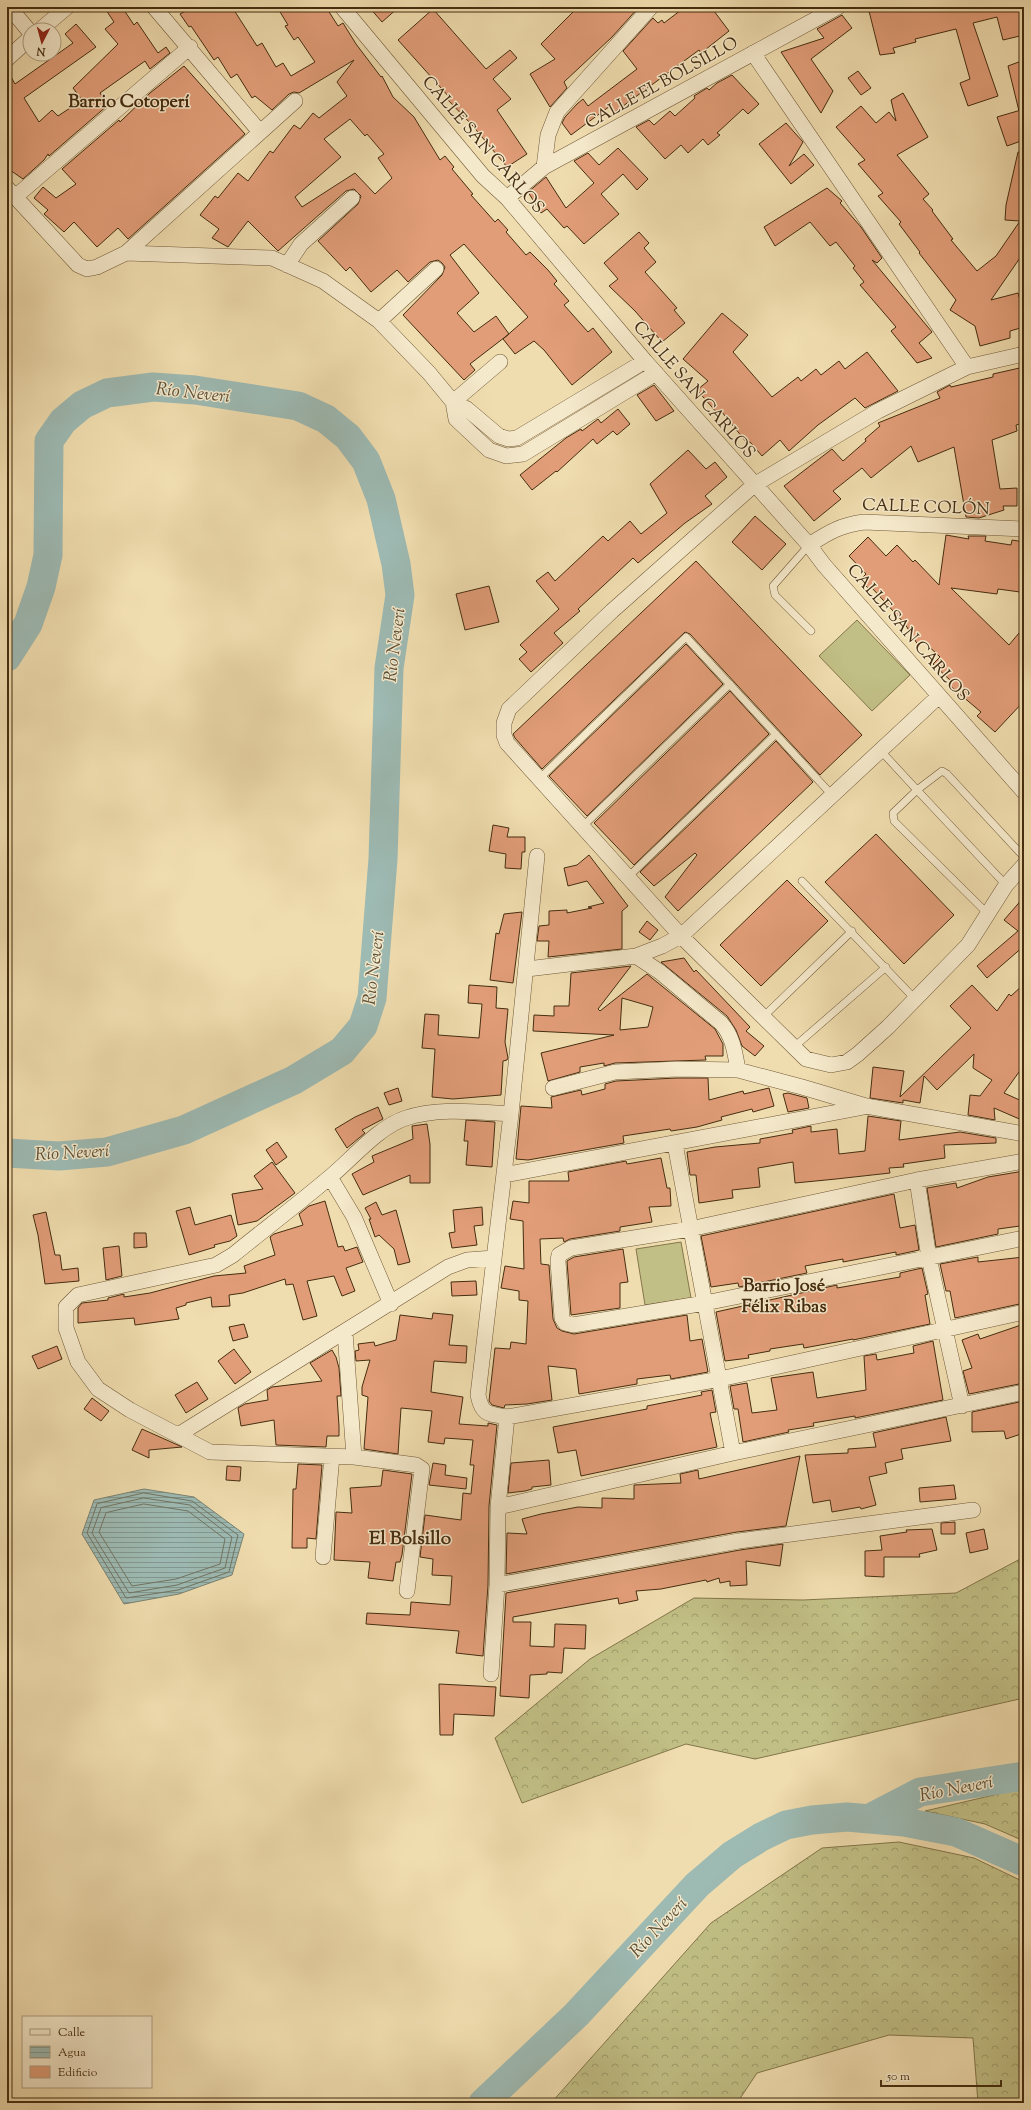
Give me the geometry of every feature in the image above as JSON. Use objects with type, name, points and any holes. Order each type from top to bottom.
[{"type":"street","points":[[9,7],[22,22]]},
{"type":"street","points":[[49,22],[67,7]]},
{"type":"street","points":[[154,7],[190,47],[260,132]]},
{"type":"street","name":"CALLE SAN CARLOS","points":[[342,7],[483,176],[507,198],[645,361],[809,545],[824,565],[1024,792]]},
{"type":"street","points":[[544,167],[548,135],[557,112],[651,7]]},
{"type":"street","name":"CALLE EL BOLSILLO","points":[[507,198],[544,167],[838,7]]},
{"type":"street","points":[[7,59],[22,45]]},
{"type":"street","points":[[190,47],[11,193],[78,265],[87,269],[97,267],[126,253],[295,100]]},
{"type":"street","points":[[753,53],[967,367]]},
{"type":"street","points":[[287,265],[301,244],[352,198]]},
{"type":"street","points":[[126,253],[272,258],[323,281],[379,321],[429,373],[453,402],[467,409],[499,436],[508,439],[517,438],[645,361]]},
{"type":"street","points":[[379,321],[436,269]]},
{"type":"street","points":[[1024,354],[967,367],[878,411],[754,485],[612,611],[509,709],[504,723],[504,735],[508,743],[680,936],[806,1059],[831,1065],[847,1062],[888,1027],[968,945],[1006,885],[1024,865]]},
{"type":"street","points":[[453,402],[500,362]]},
{"type":"street","points":[[453,402],[456,419],[489,450],[506,456],[523,454],[656,373]]},
{"type":"street","name":"CALLE COLÓN","points":[[809,545],[832,530],[848,524],[864,522],[1024,529]]},
{"type":"street","points":[[527,969],[636,956],[662,946],[680,936],[939,696]]},
{"type":"street","points":[[537,856],[527,969],[478,1395],[480,1407],[486,1414],[507,1417],[720,1379],[1024,1312]]},
{"type":"street","points":[[636,956],[660,972],[727,1029],[733,1045],[738,1070]]},
{"type":"street","points":[[553,1088],[615,1072],[677,1069],[738,1070],[866,1106],[1024,1134]]},
{"type":"street","points":[[504,1175],[674,1144],[866,1106]]},
{"type":"street","points":[[407,1591],[422,1469],[416,1465],[354,1457],[210,1452],[130,1410],[98,1389],[78,1362],[66,1328],[66,1308],[78,1295],[216,1265],[233,1255],[330,1177],[379,1133],[405,1118],[428,1113],[460,1111],[511,1114]]},
{"type":"street","points":[[674,1144],[733,1453]]},
{"type":"street","points":[[1024,1161],[917,1180],[690,1229],[571,1248],[559,1255],[558,1261],[562,1318],[565,1323],[573,1324],[705,1303],[1024,1238]]},
{"type":"street","points":[[330,1177],[354,1217],[391,1304]]},
{"type":"street","points":[[917,1180],[929,1258],[962,1406]]},
{"type":"street","points":[[178,1435],[391,1304],[448,1267],[467,1260],[494,1258]]},
{"type":"street","points":[[345,1332],[354,1457]]},
{"type":"street","points":[[498,1507],[733,1453],[1024,1392]]},
{"type":"street","points":[[492,1674],[497,1585],[498,1507],[507,1417]]},
{"type":"street","points":[[323,1557],[332,1456]]},
{"type":"street","points":[[497,1585],[739,1541],[973,1510]]},
{"type":"lane","points":[[809,545],[773,586],[775,596],[811,631]]},
{"type":"lane","points":[[539,779],[686,637],[832,795]]},
{"type":"lane","points":[[582,826],[730,684]]},
{"type":"lane","points":[[628,877],[776,734]]},
{"type":"lane","points":[[880,750],[1006,885]]},
{"type":"lane","points":[[988,914],[894,821],[893,813],[917,790],[942,771],[1024,857]]},
{"type":"lane","points":[[802,881],[852,931],[915,999]]},
{"type":"lane","points":[[763,1017],[852,931]]},
{"type":"lane","points":[[794,1047],[886,968]]},
{"type":"green space","points":[[857,620],[910,675],[872,711],[819,656]]},
{"type":"green space","points":[[681,1242],[691,1298],[645,1305],[636,1249]]},
{"type":"green space","points":[[1024,1557],[1024,1698],[755,1759],[686,1744],[522,1803],[495,1738],[590,1659],[694,1598],[803,1600],[956,1593]]},
{"type":"green space","points":[[1024,1788],[1024,1841],[985,1824],[925,1811]]},
{"type":"green space","points":[[899,1842],[974,1858],[1024,1882],[1024,2103],[978,2103],[973,2038],[889,2035],[757,2073],[737,2103],[551,2103],[711,1923],[822,1848]]},
{"type":"water","points":[[144,1489],[194,1497],[244,1534],[232,1575],[179,1594],[124,1604],[82,1534],[94,1500]]},
{"type":"building","points":[[104,7],[122,7],[134,25],[137,22],[158,53],[166,47],[170,53],[150,69],[145,61],[100,93],[108,105],[49,156],[48,154],[44,160],[23,179],[7,168],[7,70],[15,84],[46,62],[62,62],[62,51],[73,43],[65,34],[76,24],[96,47],[24,98],[39,122],[52,110],[58,116],[82,100],[73,88],[118,44],[105,29],[114,22]]},
{"type":"building","points":[[193,7],[232,7],[257,46],[262,43],[276,67],[283,63],[291,76],[315,62],[298,37],[294,40],[285,26],[288,25],[277,7],[326,7],[338,26],[343,23],[356,44],[381,77],[382,76],[393,97],[414,117],[440,160],[445,156],[454,167],[452,169],[473,194],[471,195],[495,222],[498,219],[508,230],[506,232],[526,255],[530,252],[548,270],[557,281],[554,284],[569,301],[564,305],[588,332],[593,328],[612,352],[572,385],[544,350],[534,341],[515,354],[503,339],[506,336],[470,364],[475,370],[464,380],[403,315],[442,275],[445,267],[442,263],[438,260],[430,262],[408,282],[397,270],[371,292],[350,267],[346,271],[318,241],[358,204],[361,196],[354,189],[346,191],[278,251],[248,221],[228,247],[212,238],[219,229],[200,215],[215,196],[218,198],[238,173],[248,181],[270,151],[273,153],[294,125],[300,129],[313,113],[319,118],[347,96],[337,82],[354,60],[299,93],[294,92],[289,94],[272,110],[255,96],[252,98],[237,74],[231,78],[218,57],[214,60],[191,26],[189,27],[180,14]],"holes":[[[350,119],[365,136],[367,134],[384,154],[378,158],[392,178],[375,194],[355,173],[302,207],[295,197],[341,157],[324,139]],[[464,244],[528,317],[509,334],[496,316],[474,332],[457,313],[479,293],[450,255]]]},
{"type":"building","points":[[369,7],[399,7],[382,22]]},
{"type":"building","points":[[578,7],[639,7],[612,37],[564,82],[567,88],[550,107],[530,74],[555,59],[541,44]]},
{"type":"building","points":[[685,7],[711,7],[729,31],[701,53],[699,50],[615,112],[610,106],[571,135],[562,123],[565,117],[577,104],[583,99],[588,106],[637,69],[623,51],[653,18],[658,23],[662,20],[664,23]]},
{"type":"building","points":[[868,7],[1024,7],[1024,35],[1003,40],[997,17],[973,23],[998,96],[968,106],[960,83],[970,79],[956,29],[915,39],[916,42],[893,48],[895,53],[880,55]]},
{"type":"building","points":[[433,9],[486,69],[510,50],[517,58],[493,79],[511,99],[497,110],[527,154],[507,167],[472,125],[448,100],[450,98],[398,40]]},
{"type":"building","points":[[842,15],[852,28],[811,59],[833,91],[821,113],[781,52],[824,38],[817,29]]},
{"type":"building","points":[[1024,60],[1024,140],[1007,146],[997,117],[1019,111],[1008,66]]},
{"type":"building","points":[[184,66],[245,134],[128,239],[118,228],[97,247],[74,222],[64,232],[44,214],[48,210],[34,198],[43,187],[56,198],[76,184],[62,169],[119,120],[120,122],[150,93]]},
{"type":"building","points":[[858,71],[871,88],[861,95],[848,78]]},
{"type":"building","points":[[732,75],[759,104],[748,114],[743,109],[717,133],[720,135],[708,145],[703,139],[688,153],[681,145],[665,159],[636,127],[649,120],[654,125],[670,111],[675,116],[695,98],[694,96],[707,88],[709,90],[717,83]]},
{"type":"building","points":[[903,93],[928,137],[897,155],[929,194],[923,199],[933,210],[932,211],[953,239],[951,240],[977,271],[996,256],[1020,221],[1005,220],[1006,205],[1018,152],[1024,152],[1024,194],[1022,194],[1021,221],[1024,216],[1024,252],[991,300],[1018,293],[1024,314],[1024,327],[1010,331],[1010,338],[980,346],[975,326],[950,310],[956,300],[919,253],[920,252],[899,224],[901,222],[878,196],[883,193],[858,164],[865,160],[836,127],[861,106],[876,123],[889,112],[896,121],[891,100]]},
{"type":"building","points":[[786,123],[803,142],[789,166],[804,154],[814,165],[791,184],[759,144]]},
{"type":"building","points":[[618,148],[648,179],[637,190],[623,174],[601,194],[619,214],[584,244],[567,226],[564,228],[547,209],[541,213],[528,192],[546,177],[566,208],[594,183],[574,161],[588,153],[599,165]]},
{"type":"building","points":[[827,188],[842,201],[840,203],[861,227],[882,258],[877,263],[872,260],[932,332],[919,343],[932,358],[917,363],[891,331],[896,327],[860,285],[864,282],[853,268],[855,266],[836,242],[830,246],[810,222],[775,246],[764,227]]},
{"type":"building","points":[[639,232],[649,243],[644,248],[656,262],[645,272],[677,308],[674,310],[685,323],[662,342],[635,311],[609,286],[618,279],[604,263]]},
{"type":"building","points":[[722,313],[748,335],[733,352],[772,397],[798,377],[801,381],[816,369],[821,375],[839,361],[845,369],[867,352],[898,391],[865,408],[855,398],[818,425],[789,451],[780,440],[762,456],[750,442],[747,443],[721,411],[718,414],[697,390],[708,381],[683,359]]},
{"type":"building","points":[[1024,367],[1024,423],[1016,425],[1017,431],[992,440],[1000,489],[1017,488],[1017,506],[1003,506],[1004,510],[979,518],[966,517],[954,447],[918,462],[911,446],[871,478],[862,468],[833,491],[841,499],[814,521],[784,486],[832,449],[843,461],[866,441],[865,439],[880,426],[878,423],[940,398],[937,392],[950,385],[951,387],[993,377],[993,374]]},
{"type":"building","points":[[654,385],[674,411],[656,421],[637,395]]},
{"type":"building","points":[[618,409],[630,424],[617,435],[613,431],[597,444],[593,439],[557,472],[556,471],[532,490],[520,475],[566,438],[581,429],[582,431],[598,419],[601,423]]},
{"type":"building","points":[[688,450],[706,469],[715,462],[727,477],[705,496],[712,504],[685,523],[638,563],[633,558],[578,609],[580,611],[554,633],[563,643],[531,672],[519,659],[527,652],[520,645],[559,609],[536,581],[548,572],[555,581],[603,536],[608,541],[630,521],[641,534],[667,513],[650,484]]},
{"type":"building","points":[[755,516],[786,544],[762,570],[732,542]]},
{"type":"building","points":[[946,535],[969,539],[968,536],[986,536],[985,541],[1011,545],[1012,540],[1024,542],[1024,560],[1020,592],[998,589],[997,594],[951,588],[1009,645],[1024,627],[1024,701],[995,732],[977,716],[981,712],[949,685],[952,682],[933,664],[940,657],[923,641],[918,645],[905,624],[872,588],[870,590],[860,580],[866,574],[849,556],[868,537],[886,556],[897,545],[913,562],[915,560],[939,585]]},
{"type":"building","points":[[696,561],[862,735],[820,775],[690,634],[685,632],[542,769],[513,734]]},
{"type":"building","points":[[489,586],[499,622],[465,630],[456,594]]},
{"type":"building","points":[[686,644],[723,684],[587,816],[549,776]]},
{"type":"building","points":[[730,691],[769,734],[634,865],[594,823]]},
{"type":"building","points":[[776,741],[813,782],[678,911],[665,897],[697,855],[695,853],[654,886],[640,872]]},
{"type":"building","points":[[493,825],[509,828],[507,837],[525,837],[525,852],[522,852],[521,869],[505,868],[506,854],[489,851]]},
{"type":"building","points":[[876,834],[954,915],[904,964],[825,882]]},
{"type":"building","points":[[589,855],[628,906],[622,911],[622,949],[548,957],[549,941],[537,941],[539,926],[549,925],[549,911],[567,910],[567,913],[592,908],[588,907],[604,903],[587,881],[568,886],[564,868],[577,865]]},
{"type":"building","points":[[787,880],[828,921],[761,986],[720,945]]},
{"type":"building","points":[[1024,897],[1024,946],[987,978],[977,966],[1018,931],[1004,920]]},
{"type":"building","points":[[522,912],[513,983],[490,980],[496,933],[499,934],[504,914]]},
{"type":"building","points":[[647,921],[658,930],[650,940],[639,932]]},
{"type":"building","points":[[684,958],[694,972],[696,970],[750,1027],[746,1031],[764,1046],[755,1056],[742,1046],[736,1030],[727,1016],[661,962]]},
{"type":"building","points":[[631,966],[598,1009],[600,1011],[647,974],[715,1029],[723,1044],[723,1056],[705,1056],[706,1060],[615,1063],[604,1066],[604,1063],[580,1067],[580,1072],[548,1081],[541,1053],[614,1035],[533,1031],[534,1015],[554,1016],[554,1006],[569,1006],[571,973]],"holes":[[[622,998],[653,1007],[648,1027],[620,1030]]]},
{"type":"building","points":[[1024,984],[1024,1065],[1004,1093],[1024,1102],[1024,1121],[994,1108],[995,1120],[968,1115],[970,1095],[980,1096],[992,1080],[973,1068],[974,1054],[937,1090],[924,1076],[920,1103],[903,1100],[903,1103],[870,1098],[873,1067],[904,1071],[900,1097],[971,1028],[950,1006],[972,985],[997,1011],[1009,994],[1011,996]]},
{"type":"building","points":[[469,985],[497,987],[496,1008],[508,1009],[505,1042],[508,1058],[507,1060],[503,1061],[501,1095],[453,1099],[432,1097],[435,1049],[422,1048],[425,1014],[439,1015],[438,1035],[479,1038],[482,1004],[468,1003]]},
{"type":"building","points":[[708,1078],[709,1100],[743,1091],[744,1094],[769,1088],[774,1106],[753,1112],[752,1109],[721,1117],[722,1120],[697,1127],[671,1131],[670,1129],[623,1136],[624,1143],[528,1160],[516,1159],[521,1106],[552,1108],[551,1097],[581,1090],[582,1095],[605,1089],[605,1084],[616,1081]]},
{"type":"building","points":[[398,1088],[402,1101],[389,1105],[384,1093]]},
{"type":"building","points":[[788,1093],[807,1098],[809,1108],[788,1112],[783,1094]]},
{"type":"building","points":[[378,1107],[383,1119],[362,1130],[365,1133],[347,1148],[335,1129],[355,1117]]},
{"type":"building","points":[[868,1116],[901,1121],[899,1140],[960,1132],[996,1138],[996,1143],[944,1145],[945,1158],[903,1164],[904,1167],[889,1168],[890,1173],[836,1179],[795,1183],[793,1162],[758,1168],[760,1187],[732,1190],[733,1198],[699,1203],[696,1175],[690,1175],[687,1152],[715,1147],[760,1143],[760,1139],[793,1133],[792,1130],[811,1126],[811,1132],[837,1129],[839,1154],[865,1151]]},
{"type":"building","points":[[466,1120],[495,1122],[492,1167],[466,1165],[468,1141],[464,1141]]},
{"type":"building","points":[[427,1124],[430,1144],[430,1183],[410,1183],[410,1175],[363,1195],[352,1174],[374,1162],[372,1156],[413,1139],[412,1126]]},
{"type":"building","points":[[277,1142],[287,1157],[276,1165],[266,1150]]},
{"type":"building","points":[[661,1158],[667,1188],[670,1188],[671,1206],[649,1207],[652,1222],[620,1227],[620,1231],[570,1239],[564,1242],[563,1238],[540,1239],[541,1264],[549,1265],[553,1319],[557,1328],[574,1334],[687,1315],[690,1341],[702,1339],[708,1372],[671,1379],[670,1375],[637,1379],[637,1384],[579,1394],[576,1369],[548,1366],[552,1400],[527,1404],[505,1405],[504,1408],[492,1405],[489,1401],[495,1348],[510,1349],[511,1342],[526,1344],[528,1301],[519,1300],[519,1291],[501,1288],[505,1266],[524,1269],[523,1221],[510,1219],[513,1201],[529,1203],[529,1181],[569,1181],[568,1172],[626,1161],[627,1164]]},
{"type":"building","points":[[272,1162],[295,1193],[257,1221],[238,1225],[232,1194],[263,1189],[254,1176]]},
{"type":"building","points":[[1024,1171],[1024,1224],[1020,1224],[1020,1226],[998,1229],[998,1234],[936,1247],[927,1188],[956,1183],[957,1188],[988,1177]]},
{"type":"building","points":[[894,1194],[900,1228],[915,1225],[919,1250],[896,1255],[896,1252],[843,1262],[843,1259],[805,1266],[807,1273],[739,1287],[738,1283],[711,1287],[701,1236]]},
{"type":"building","points":[[325,1201],[338,1247],[343,1246],[345,1251],[357,1247],[363,1262],[346,1268],[355,1291],[342,1296],[334,1276],[307,1281],[317,1316],[303,1320],[293,1284],[286,1285],[285,1279],[243,1293],[229,1295],[230,1306],[212,1307],[211,1297],[186,1303],[186,1305],[176,1308],[179,1319],[135,1325],[134,1318],[78,1323],[78,1308],[82,1303],[108,1300],[108,1298],[124,1294],[124,1297],[150,1293],[214,1276],[246,1273],[244,1266],[275,1255],[270,1237],[274,1234],[303,1225],[299,1214],[309,1206]]},
{"type":"building","points":[[376,1202],[382,1215],[396,1210],[410,1262],[398,1265],[394,1249],[379,1235],[375,1237],[369,1219],[371,1219],[365,1208]]},
{"type":"building","points":[[190,1207],[195,1225],[231,1215],[237,1236],[230,1241],[214,1245],[215,1247],[189,1255],[176,1211]]},
{"type":"building","points":[[482,1207],[483,1225],[474,1226],[477,1245],[452,1248],[449,1233],[455,1232],[453,1210]]},
{"type":"building","points":[[46,1212],[55,1255],[60,1255],[62,1270],[78,1268],[79,1281],[45,1284],[38,1235],[33,1215]]},
{"type":"building","points":[[134,1233],[146,1233],[147,1247],[134,1248]]},
{"type":"building","points":[[119,1246],[122,1276],[106,1280],[103,1248]]},
{"type":"building","points":[[623,1249],[628,1282],[620,1283],[620,1308],[571,1315],[567,1261],[574,1257]]},
{"type":"building","points":[[978,1257],[978,1262],[1024,1257],[1024,1303],[955,1318],[950,1291],[946,1291],[940,1264]]},
{"type":"building","points":[[922,1268],[928,1294],[925,1295],[930,1324],[853,1340],[804,1348],[803,1344],[770,1349],[770,1351],[748,1355],[749,1358],[725,1361],[716,1312],[837,1285],[837,1288],[900,1277],[900,1273]]},
{"type":"building","points":[[476,1281],[477,1295],[452,1296],[451,1282]]},
{"type":"building","points":[[433,1313],[453,1315],[449,1345],[467,1346],[466,1363],[434,1361],[431,1392],[463,1397],[459,1424],[488,1426],[488,1423],[497,1425],[489,1506],[488,1585],[483,1656],[456,1653],[459,1631],[366,1624],[367,1613],[410,1615],[411,1602],[450,1605],[452,1576],[432,1575],[433,1559],[420,1557],[425,1515],[461,1520],[463,1493],[471,1494],[474,1465],[470,1465],[473,1440],[445,1438],[444,1444],[428,1442],[432,1411],[401,1408],[398,1454],[364,1449],[368,1397],[362,1395],[362,1387],[370,1360],[356,1361],[355,1351],[359,1350],[358,1344],[374,1342],[375,1346],[396,1340],[400,1315],[432,1319]]},
{"type":"building","points":[[244,1324],[248,1337],[233,1341],[229,1327]]},
{"type":"building","points":[[1024,1324],[1024,1383],[969,1394],[963,1371],[972,1368],[962,1340],[978,1334],[980,1339]]},
{"type":"building","points":[[933,1341],[943,1400],[855,1418],[855,1416],[813,1423],[814,1426],[788,1430],[789,1432],[743,1442],[738,1409],[734,1409],[730,1386],[747,1383],[752,1413],[777,1410],[771,1378],[813,1372],[817,1398],[866,1390],[864,1356],[876,1354],[877,1360],[914,1353],[913,1346]]},
{"type":"building","points":[[57,1346],[62,1359],[38,1369],[32,1356]]},
{"type":"building","points":[[234,1349],[251,1372],[235,1384],[218,1361]]},
{"type":"building","points":[[332,1350],[339,1368],[341,1396],[337,1396],[339,1436],[327,1436],[326,1447],[276,1445],[274,1420],[241,1426],[238,1408],[245,1404],[268,1400],[267,1390],[272,1387],[322,1381],[310,1363]]},
{"type":"building","points":[[197,1382],[208,1399],[186,1413],[175,1395]]},
{"type":"building","points":[[712,1390],[716,1412],[710,1413],[717,1447],[581,1476],[576,1450],[558,1453],[553,1427],[647,1409],[647,1406],[702,1395],[701,1392]]},
{"type":"building","points":[[92,1398],[109,1411],[101,1421],[84,1409]]},
{"type":"building","points":[[1024,1401],[1024,1433],[1006,1439],[1004,1431],[972,1432],[972,1412]]},
{"type":"building","points":[[946,1417],[951,1441],[901,1449],[903,1459],[885,1463],[887,1473],[869,1477],[876,1505],[861,1509],[860,1507],[832,1512],[830,1500],[813,1503],[805,1455],[848,1453],[848,1449],[876,1447],[873,1433]]},
{"type":"building","points":[[142,1429],[182,1447],[149,1450],[149,1458],[132,1450]]},
{"type":"building","points":[[800,1456],[786,1526],[737,1532],[506,1574],[507,1533],[527,1534],[522,1519],[578,1507],[602,1508],[602,1498],[634,1499],[634,1485],[681,1483],[680,1474],[698,1470],[699,1479]]},
{"type":"building","points":[[549,1460],[551,1485],[532,1487],[532,1489],[525,1491],[508,1493],[511,1463]]},
{"type":"building","points":[[433,1463],[446,1465],[445,1475],[467,1478],[466,1489],[429,1485]]},
{"type":"building","points":[[298,1464],[322,1465],[316,1539],[307,1538],[307,1548],[292,1548],[293,1489],[296,1489]]},
{"type":"building","points":[[227,1466],[241,1467],[240,1481],[226,1480]]},
{"type":"building","points":[[383,1470],[412,1474],[402,1555],[400,1562],[396,1562],[393,1581],[368,1578],[370,1562],[334,1560],[336,1512],[352,1513],[350,1488],[381,1486]]},
{"type":"building","points":[[954,1485],[956,1499],[920,1502],[919,1488]]},
{"type":"building","points":[[955,1522],[955,1534],[941,1534],[941,1523]]},
{"type":"building","points":[[932,1529],[937,1550],[919,1554],[920,1557],[884,1557],[884,1577],[865,1576],[865,1551],[882,1550],[880,1536],[907,1532],[906,1530]]},
{"type":"building","points":[[984,1529],[988,1549],[970,1553],[966,1533]]},
{"type":"building","points":[[783,1544],[780,1566],[746,1561],[747,1585],[730,1586],[730,1581],[720,1583],[719,1578],[707,1582],[706,1580],[661,1589],[636,1591],[638,1600],[619,1604],[618,1598],[513,1617],[513,1622],[531,1622],[530,1646],[554,1647],[555,1624],[586,1625],[585,1649],[564,1648],[562,1673],[547,1672],[547,1674],[530,1675],[529,1698],[500,1696],[506,1593],[740,1550]]},
{"type":"building","points":[[439,1684],[496,1687],[494,1716],[454,1714],[453,1735],[440,1735]]},
{"type":"waterway","name":"Río Neverí","points":[[7,657],[28,624],[41,587],[48,555],[49,441],[63,421],[82,405],[107,393],[153,387],[195,390],[298,406],[326,419],[348,437],[366,461],[381,499],[396,564],[400,595],[389,668],[383,859],[372,998],[363,1026],[342,1051],[294,1080],[184,1130],[107,1152],[59,1156],[7,1153]]},
{"type":"waterway","name":"Río Neverí","points":[[868,1819],[920,1792],[1024,1776]]},
{"type":"waterway","name":"Río Neverí","points":[[483,2103],[576,2015],[697,1885],[732,1855],[761,1837],[786,1825],[812,1820],[847,1817],[904,1822],[956,1832],[1024,1862]]},
{"type":"district","name":"Barrio Cotoperí","points":[[129,101]]},
{"type":"district","name":"Barrio José Félix Ribas","points":[[784,1295]]},
{"type":"district","name":"El Bolsillo","points":[[410,1537]]}]
